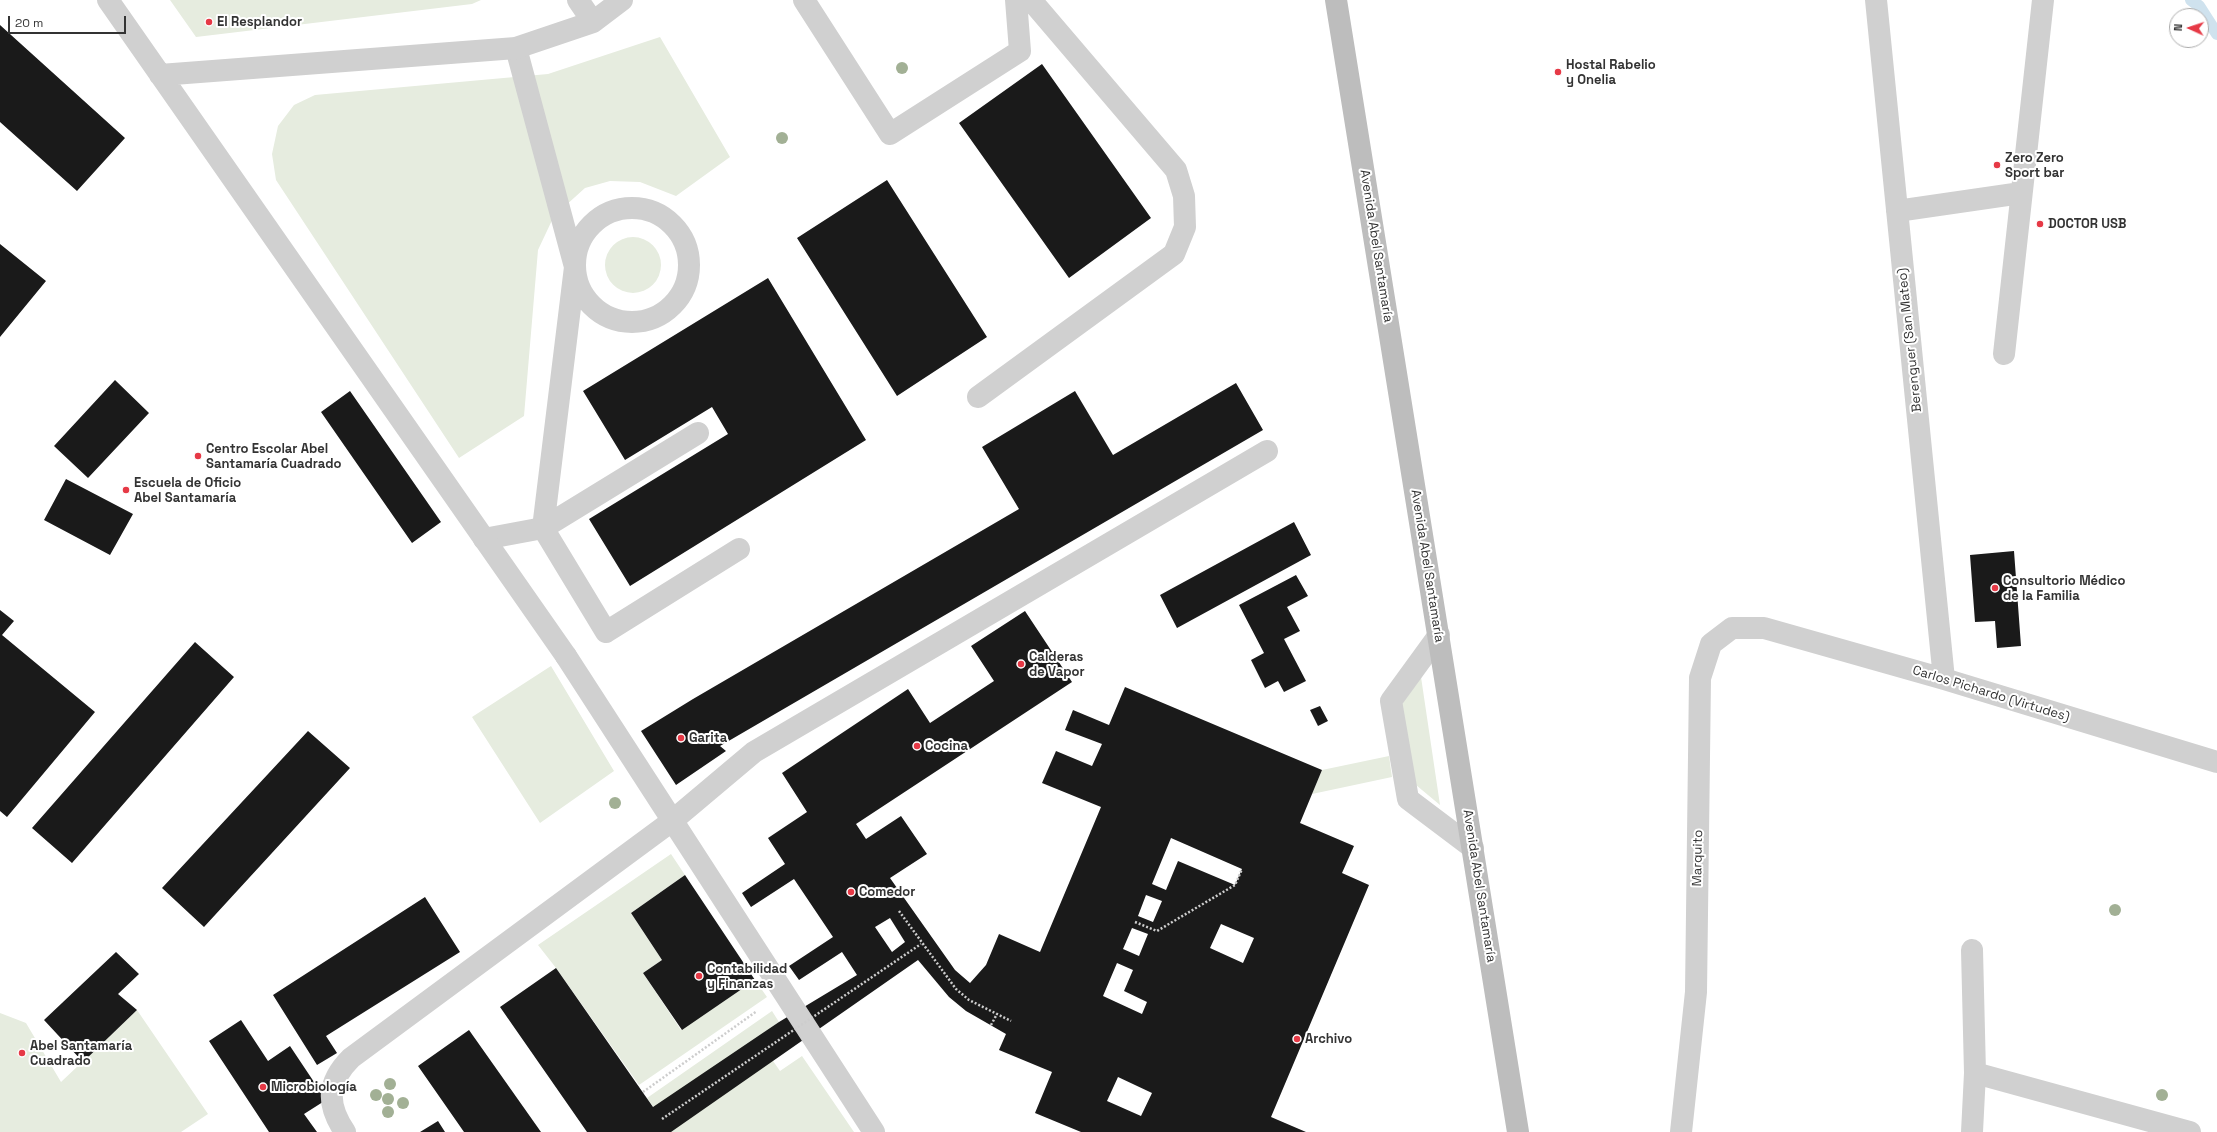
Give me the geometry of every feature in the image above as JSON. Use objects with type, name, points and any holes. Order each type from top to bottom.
[{"type":"main road","name":"Avenida Abel Santamaría","points":[[1336,0],[1518,1132]]},
{"type":"street","points":[[108,0],[566,656],[874,1132]]},
{"type":"street","points":[[578,0],[593,22]]},
{"type":"street","points":[[160,75],[516,48],[593,22],[622,0]]},
{"type":"street","points":[[804,0],[890,134],[1020,51],[1016,0]]},
{"type":"street","points":[[978,396],[1174,254],[1185,227],[1184,196],[1176,170],[1032,0]]},
{"type":"street","name":"Berenguer (San Mateo)","points":[[1876,0],[1944,679]]},
{"type":"street","points":[[2004,354],[2043,0]]},
{"type":"street","points":[[516,48],[575,267],[577,283],[584,297],[602,314],[624,322],[640,322],[656,317],[669,308],[680,296],[687,281],[689,266],[687,250],[683,240],[670,222],[656,213],[640,208],[624,208],[608,213],[594,222],[583,234],[576,250],[575,267],[543,528],[606,632],[739,549]]},
{"type":"street","points":[[1897,211],[2021,193]]},
{"type":"street","points":[[484,539],[543,528],[698,433]]},
{"type":"street","points":[[345,1132],[334,1111],[331,1097],[333,1083],[339,1070],[351,1058],[672,821],[754,752],[1267,451]]},
{"type":"street","name":"Marquito","points":[[1681,1132],[1696,992],[1700,678],[1711,644],[1732,628],[1764,628]]},
{"type":"street","name":"Carlos Pichardo (Virtudes)","points":[[1764,628],[1944,679],[2217,762]]},
{"type":"street","points":[[1439,635],[1391,701],[1408,799],[1473,848]]},
{"type":"street","points":[[1972,950],[1975,1073],[1972,1132]]},
{"type":"street","points":[[1975,1073],[2190,1132]]},
{"type":"path","points":[[1135,922],[1157,931],[1235,885],[1242,869]]},
{"type":"path","points":[[899,911],[921,944],[956,989],[969,1000],[1011,1021]]},
{"type":"path","points":[[662,1119],[921,944]]},
{"type":"path","points":[[643,1092],[784,993]]},
{"type":"path","points":[[991,1025],[997,1014]]},
{"type":"shaded area","points":[[170,0],[481,0],[472,4],[196,37]]},
{"type":"shaded area","points":[[660,37],[730,157],[676,196],[640,182],[610,181],[585,188],[554,216],[538,250],[524,416],[459,458],[276,180],[272,154],[278,126],[294,105],[315,95],[548,74]]},
{"type":"shaded area","points":[[627,237],[639,237],[649,241],[657,249],[661,259],[661,271],[657,281],[649,289],[639,293],[627,293],[617,289],[609,281],[605,271],[605,259],[609,249],[617,241]]},
{"type":"shaded area","points":[[551,666],[614,771],[540,823],[472,717]]},
{"type":"shaded area","points":[[1421,677],[1440,805],[1416,785],[1402,704]]},
{"type":"shaded area","points":[[1389,756],[1392,777],[1312,794],[1322,770]]},
{"type":"shaded area","points":[[671,854],[685,875],[631,913],[662,960],[643,973],[681,1030],[755,980],[767,997],[639,1085],[538,945]]},
{"type":"shaded area","points":[[137,1010],[208,1114],[181,1132],[0,1132],[0,1013],[26,1023],[61,1082]]},
{"type":"shaded area","points":[[772,1011],[779,1022],[757,1038],[780,1071],[802,1056],[854,1132],[671,1132],[647,1098]]},
{"type":"building","points":[[0,25],[125,138],[77,191],[0,122]]},
{"type":"building","points":[[1042,64],[1151,218],[1069,278],[959,123]]},
{"type":"building","points":[[887,180],[987,337],[897,396],[797,238]]},
{"type":"building","points":[[0,244],[46,281],[0,337]]},
{"type":"building","points":[[768,278],[866,440],[630,586],[589,519],[728,434],[712,407],[625,460],[583,391]]},
{"type":"building","points":[[115,380],[149,413],[88,478],[54,446]]},
{"type":"building","points":[[1236,383],[1263,430],[720,746],[726,751],[676,785],[641,731],[693,699],[1019,509],[982,447],[1075,391],[1113,455]]},
{"type":"building","points":[[350,391],[441,522],[412,543],[321,412]]},
{"type":"building","points":[[66,479],[133,514],[110,555],[44,520]]},
{"type":"building","points":[[1294,522],[1311,555],[1177,628],[1160,595]]},
{"type":"building","name":"Consultorio Médico de la Familia","points":[[2014,551],[2021,646],[1997,648],[1995,621],[1975,622],[1970,555]]},
{"type":"building","points":[[1296,575],[1308,596],[1287,607],[1300,631],[1284,639],[1306,681],[1284,692],[1278,681],[1265,688],[1251,660],[1264,653],[1239,605]]},
{"type":"building","points":[[0,610],[14,621],[2,635],[95,712],[7,817],[0,811]]},
{"type":"building","points":[[1025,611],[1072,682],[856,824],[866,839],[901,816],[927,854],[890,878],[955,970],[970,983],[986,965],[999,934],[1040,952],[1101,807],[1042,783],[1056,751],[1092,766],[1102,744],[1065,730],[1073,710],[1109,725],[1125,687],[1322,770],[1300,823],[1354,846],[1342,873],[1369,885],[1271,1117],[1306,1132],[1081,1132],[1035,1113],[1052,1072],[999,1050],[1006,1034],[966,1011],[949,997],[918,960],[671,1132],[587,1132],[500,1007],[556,968],[653,1107],[779,1022],[857,975],[842,952],[799,980],[789,966],[833,937],[794,879],[751,907],[742,893],[785,864],[768,838],[807,812],[782,773],[908,689],[930,723],[994,681],[971,646]],"holes":[[[1171,838],[1242,869],[1235,885],[1178,861],[1166,890],[1152,884]],[[1146,895],[1162,901],[1153,922],[1138,916]],[[890,918],[905,942],[892,952],[875,927]],[[1221,924],[1254,938],[1243,963],[1210,948]],[[1132,928],[1148,934],[1139,956],[1123,949]],[[1117,963],[1133,970],[1124,991],[1147,1002],[1142,1014],[1103,996]],[[1118,1077],[1152,1093],[1141,1116],[1107,1101]]]},
{"type":"building","points":[[195,642],[234,677],[72,863],[32,828]]},
{"type":"building","points":[[1320,706],[1328,721],[1318,726],[1310,710]]},
{"type":"building","points":[[308,731],[350,768],[204,927],[162,888]]},
{"type":"building","name":"Contabilidad y Finanzas","points":[[685,875],[755,980],[682,1030],[643,973],[662,960],[631,913]]},
{"type":"building","points":[[425,897],[460,952],[326,1036],[337,1053],[317,1065],[273,995]]},
{"type":"building","points":[[116,952],[139,974],[118,994],[137,1010],[83,1062],[44,1020]]},
{"type":"building","name":"Microbiología","points":[[241,1020],[268,1061],[290,1046],[326,1100],[304,1114],[317,1132],[269,1132],[209,1041]]},
{"type":"building","points":[[469,1030],[541,1132],[464,1132],[418,1066]]},
{"type":"building","points":[[438,1121],[445,1132],[420,1132]]},
{"type":"waterway","points":[[2191,0],[2199,6],[2217,34]]},
{"type":"place","name":"El Resplandor","points":[[209,22]]},
{"type":"place","name":"Hostal Rabelio y Onelia","points":[[1558,72]]},
{"type":"place","name":"Zero Zero Sport bar","points":[[1997,165]]},
{"type":"place","name":"DOCTOR USB","points":[[2040,224]]},
{"type":"place","name":"Centro Escolar Abel Santamaría Cuadrado","points":[[198,456]]},
{"type":"place","name":"Escuela de Oficio Abel Santamaría","points":[[126,490]]},
{"type":"place","name":"Consultorio Médico de la Familia","points":[[1995,588]]},
{"type":"place","name":"Calderas de Vapor","points":[[1021,664]]},
{"type":"place","name":"Garita","points":[[681,738]]},
{"type":"place","name":"Cocina","points":[[917,746]]},
{"type":"place","name":"Comedor","points":[[851,892]]},
{"type":"place","name":"Contabilidad y Finanzas","points":[[699,976]]},
{"type":"place","name":"Archivo","points":[[1297,1039]]},
{"type":"place","name":"Abel Santamaría Cuadrado","points":[[22,1053]]},
{"type":"place","name":"Microbiología","points":[[263,1087]]}]
